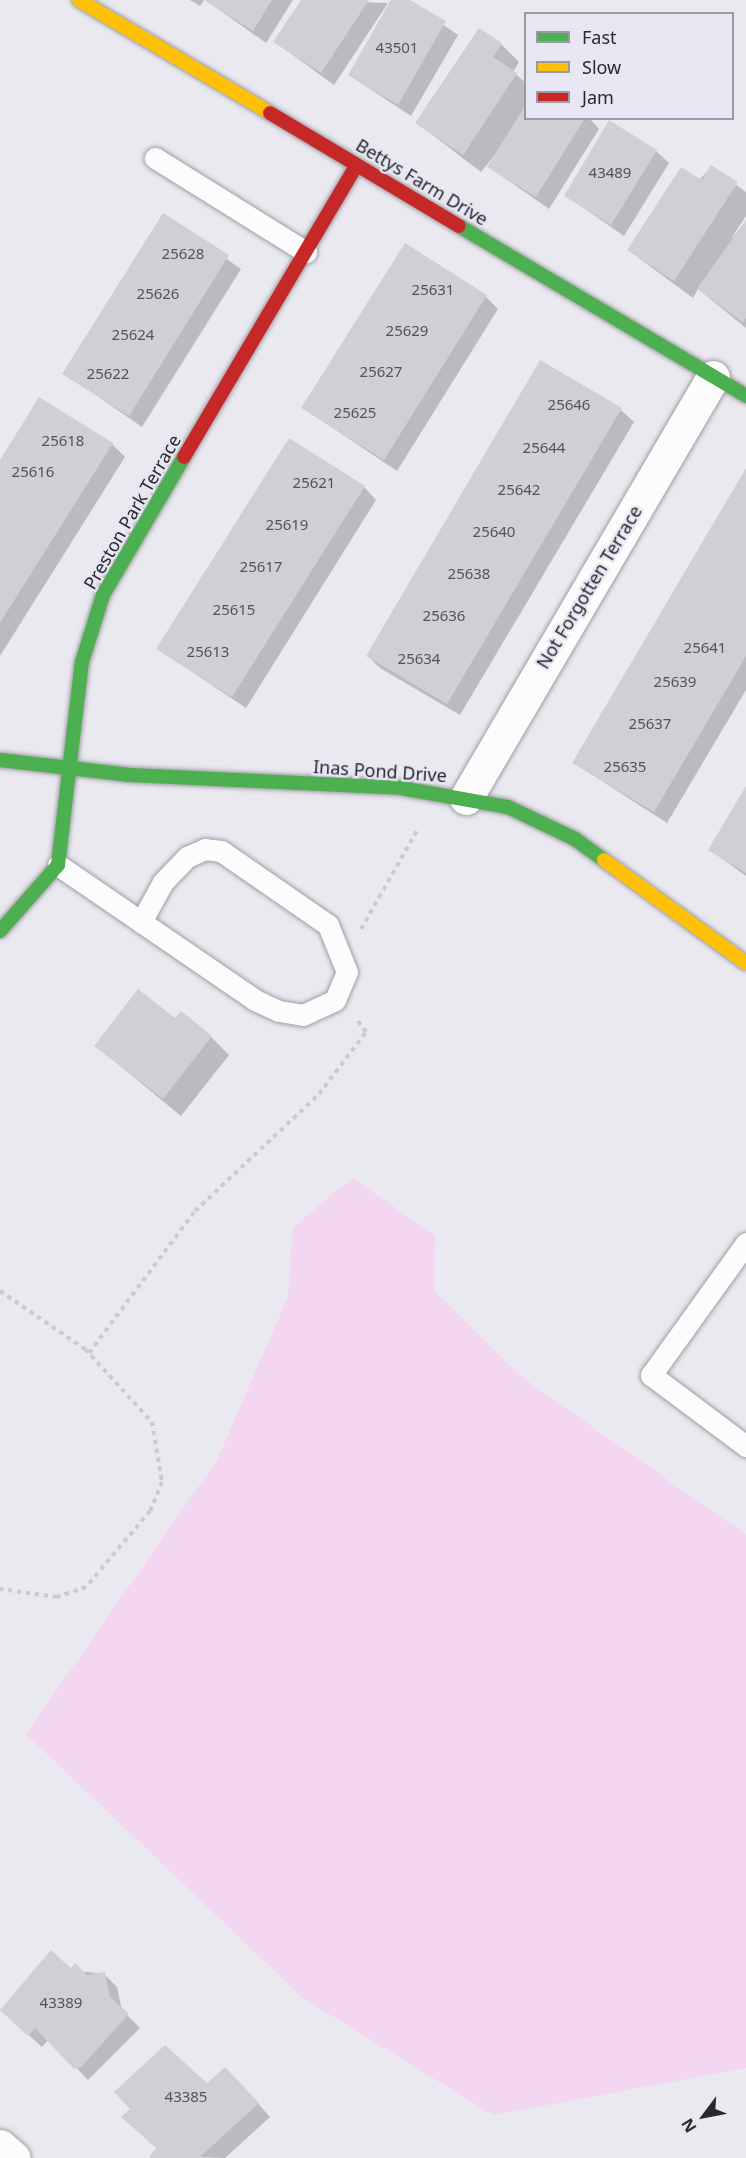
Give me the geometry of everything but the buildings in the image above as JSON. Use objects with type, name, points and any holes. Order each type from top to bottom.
[{"type":"street","name":"Bettys Farm Drive","points":[[79,0],[746,396]]},
{"type":"street","name":"Preston Park Terrace","points":[[58,866],[82,662],[102,595],[357,165]]},
{"type":"street","name":"Not Forgotten Terrace","points":[[466,798],[713,376]]},
{"type":"street","name":"Inas Pond Drive","points":[[0,760],[69,770],[401,788],[508,807],[575,839],[746,963]]},
{"type":"street","points":[[0,931],[58,866]]},
{"type":"street","points":[[0,2146],[14,2158]]},
{"type":"lane","points":[[155,158],[306,252]]},
{"type":"lane","points":[[58,866],[141,922],[279,1011],[303,1015],[335,1000],[347,972],[328,924],[222,850],[205,849],[188,857],[163,882],[141,922]]},
{"type":"lane","points":[[746,1243],[651,1376],[746,1446]]},
{"type":"path","points":[[356,938],[417,831]]},
{"type":"path","points":[[89,1353],[195,1211],[319,1094],[366,1032],[351,1012]]},
{"type":"path","points":[[0,1291],[89,1353],[152,1422],[162,1482],[150,1511],[86,1587],[57,1597],[0,1589]]},
{"type":"shaded area","points":[[352,1178],[435,1235],[434,1291],[523,1378],[746,1535],[746,2068],[493,2115],[303,1998],[26,1734],[217,1460],[288,1297],[293,1227]]},
{"type":"traffic: fast","points":[[459,226],[746,396]]},
{"type":"traffic: fast","points":[[0,931],[58,865],[82,662],[103,595],[184,457]]},
{"type":"traffic: fast","points":[[0,760],[130,775],[401,788],[508,807],[575,839],[604,860]]},
{"type":"traffic: slow","points":[[79,0],[270,113]]},
{"type":"traffic: slow","points":[[604,860],[746,963]]},
{"type":"traffic: jam","points":[[270,113],[459,226]]},
{"type":"traffic: jam","points":[[184,457],[357,165]]}]
